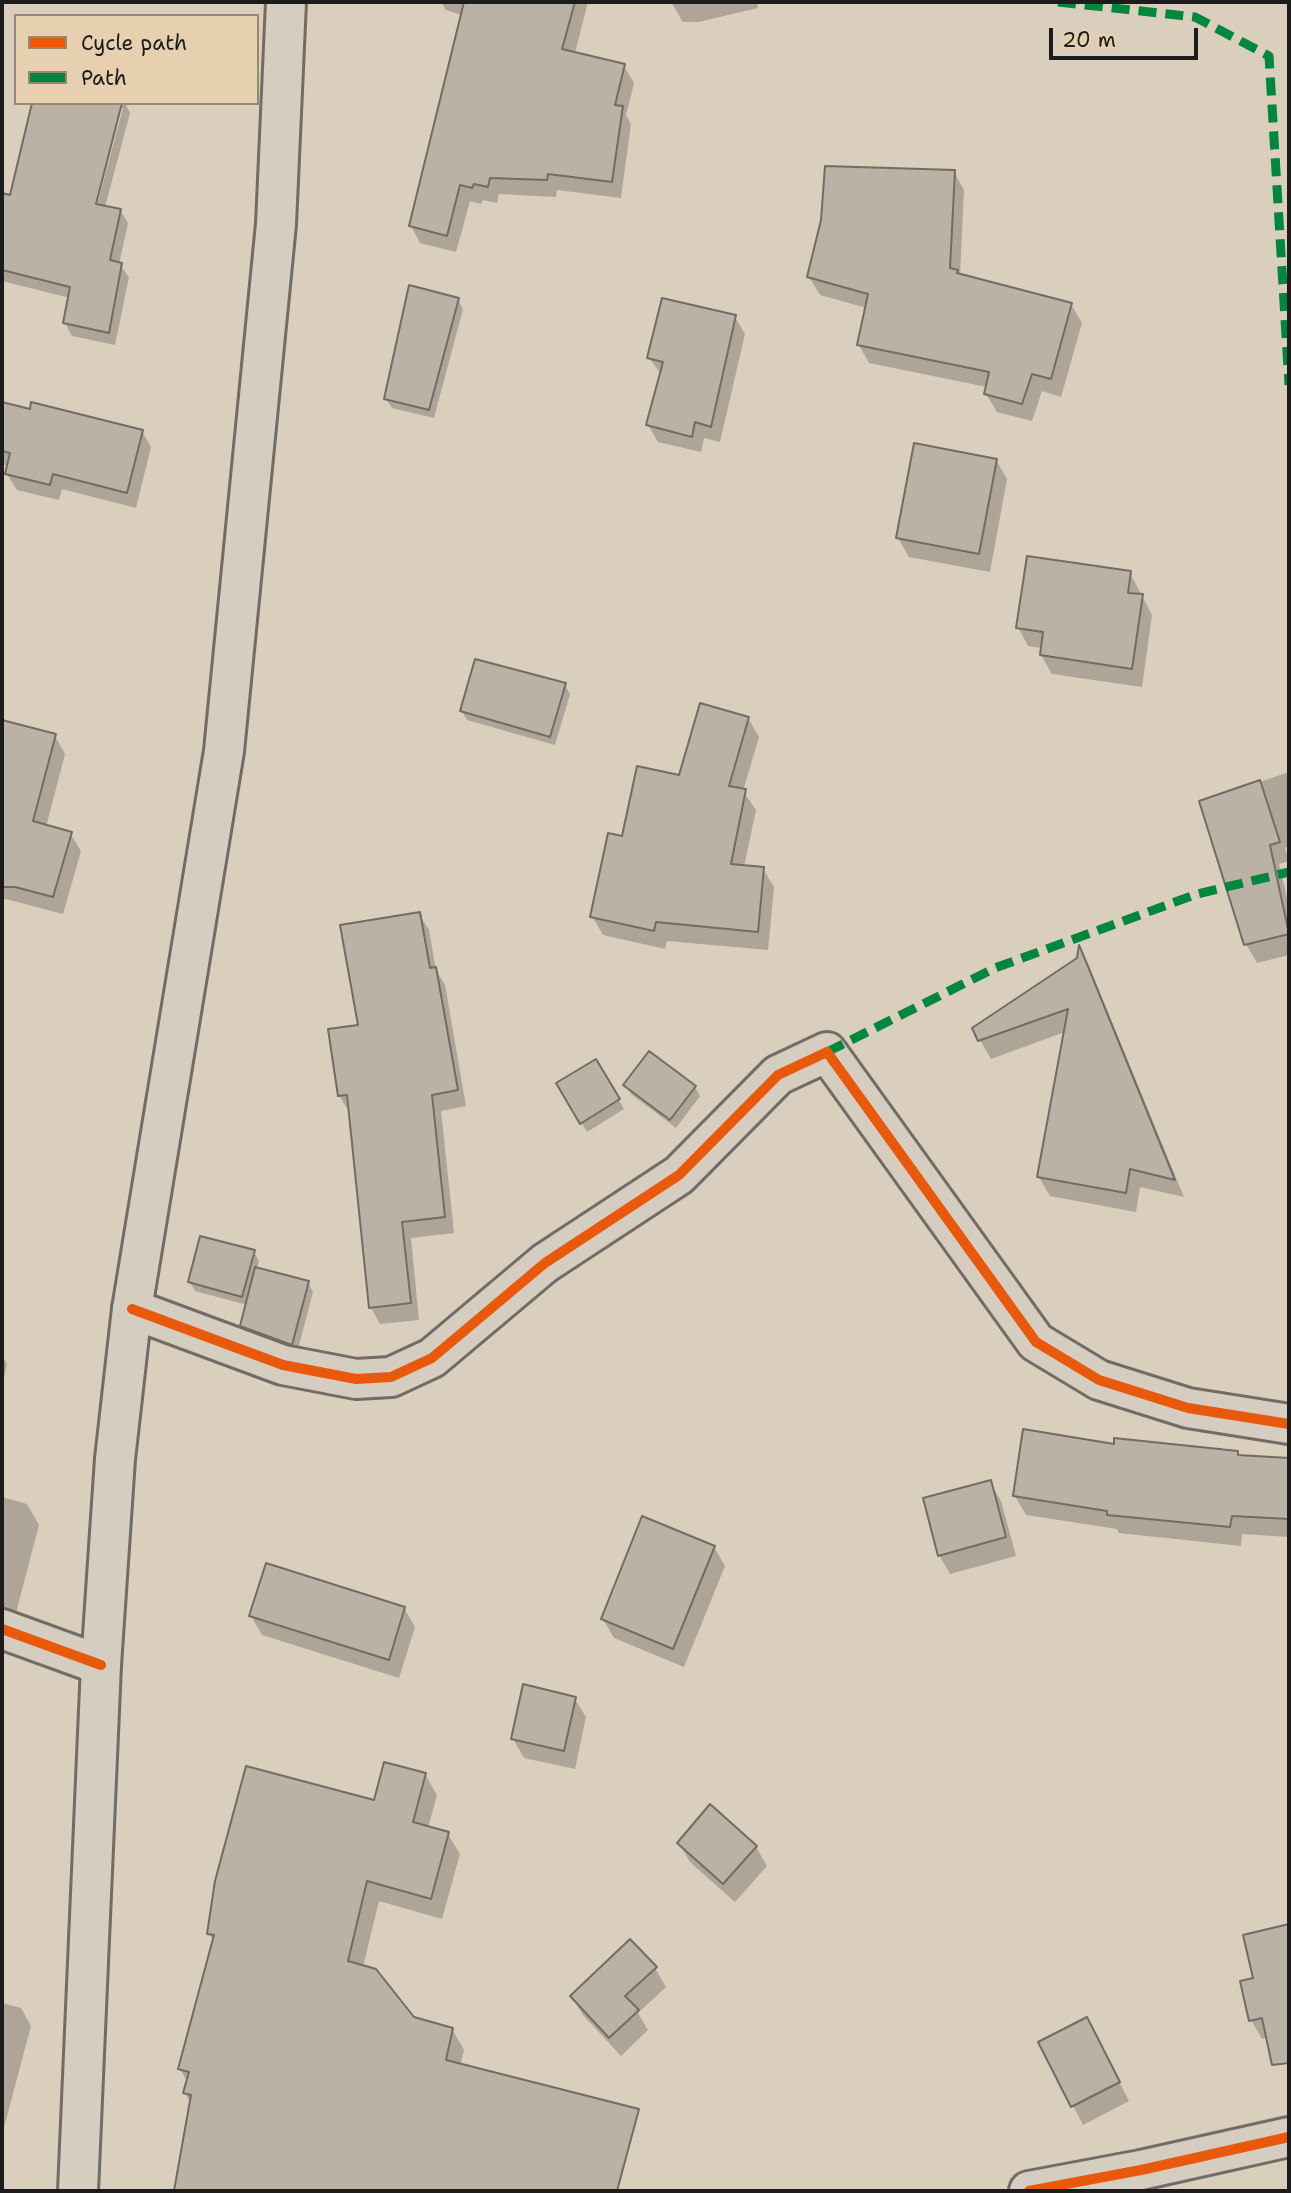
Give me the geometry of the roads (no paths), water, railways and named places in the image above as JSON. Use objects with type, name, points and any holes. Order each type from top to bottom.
[{"type":"main road","points":[[78,2191],[101,1665],[115,1459],[132,1309],[224,751],[276,224],[286,2]]},
{"type":"main road","points":[[132,1309],[284,1365],[356,1379],[391,1377],[432,1358],[545,1262],[679,1175],[778,1076],[827,1052],[1037,1342],[1099,1380],[1188,1408],[1289,1424]]},
{"type":"main road","points":[[2,1629],[101,1665]]},
{"type":"main road","points":[[1029,2191],[1141,2170],[1289,2137]]}]
